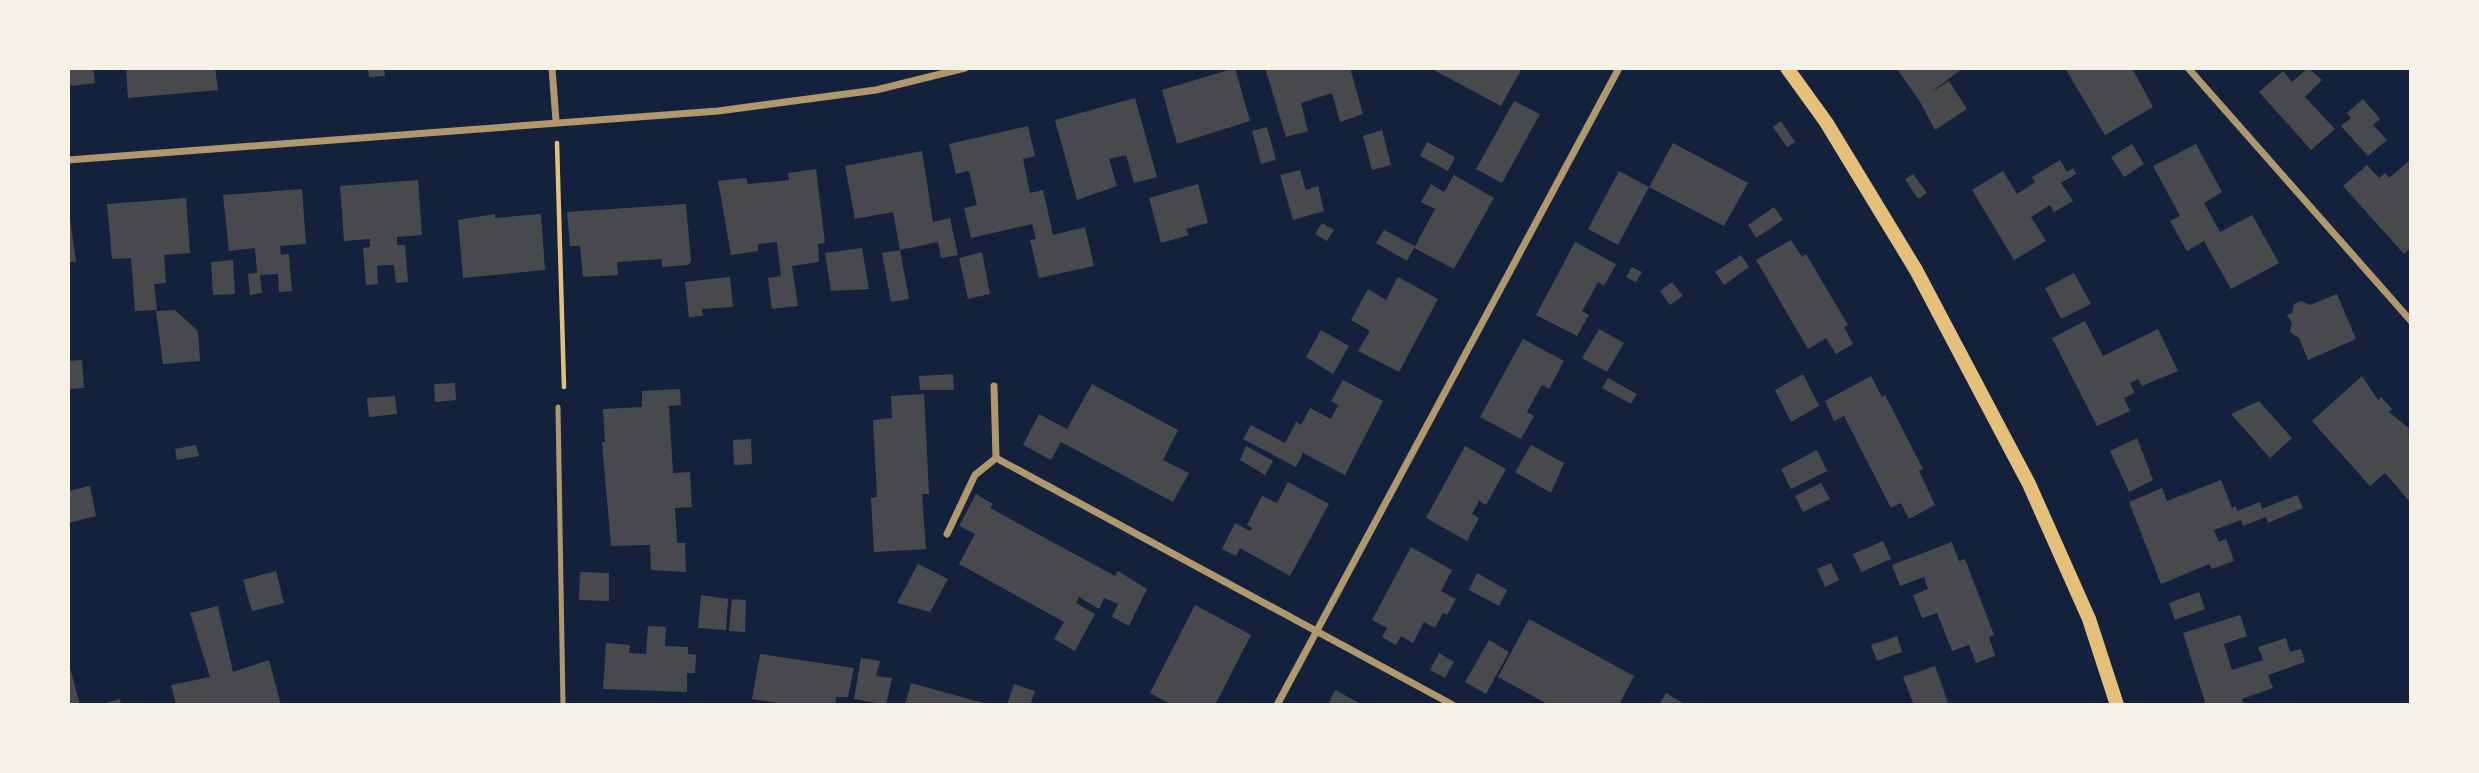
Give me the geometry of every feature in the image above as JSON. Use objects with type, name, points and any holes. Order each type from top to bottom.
[{"type":"main road","points":[[1787,68],[1826,122],[1902,246],[2029,484],[2089,619],[2117,705]]},
{"type":"street","points":[[552,68],[556,121]]},
{"type":"street","points":[[68,160],[745,107],[876,90],[965,68]]},
{"type":"street","points":[[1277,705],[1619,68]]},
{"type":"street","points":[[2189,68],[2411,321]]},
{"type":"street","points":[[994,386],[996,458]]},
{"type":"street","points":[[996,458],[1453,705]]},
{"type":"street","points":[[947,534],[975,475],[996,458]]},
{"type":"lane","points":[[558,407],[563,705]]},
{"type":"path","points":[[556,121],[564,396],[558,407]]},
{"type":"building","points":[[68,68],[93,68],[95,83],[72,86],[68,83]]},
{"type":"building","points":[[126,68],[215,68],[218,90],[128,98]]},
{"type":"building","points":[[368,68],[384,68],[385,76],[369,77]]},
{"type":"building","points":[[1235,68],[1250,121],[1177,144],[1162,90]]},
{"type":"building","points":[[1265,68],[1350,68],[1363,114],[1340,122],[1332,93],[1301,103],[1308,131],[1286,137]]},
{"type":"building","points":[[1430,68],[1522,68],[1501,106]]},
{"type":"building","points":[[1896,68],[1963,68],[1930,93],[1949,81],[1967,109],[1935,130],[1919,100]]},
{"type":"building","points":[[2065,68],[2132,68],[2153,107],[2105,135]]},
{"type":"building","points":[[2308,68],[2322,80],[2305,97],[2335,129],[2311,150],[2259,92],[2283,71],[2292,82]]},
{"type":"building","points":[[1135,98],[1157,177],[1134,183],[1126,155],[1109,159],[1117,186],[1077,200],[1055,120]]},
{"type":"building","points":[[2363,99],[2380,119],[2373,125],[2387,140],[2368,156],[2341,126],[2351,118],[2347,113]]},
{"type":"building","points":[[1514,101],[1540,114],[1502,183],[1476,169]]},
{"type":"building","points":[[1781,121],[1795,142],[1787,147],[1773,127]]},
{"type":"building","points":[[1028,126],[1035,156],[1023,159],[1030,193],[1043,190],[1053,235],[1085,227],[1094,266],[1039,278],[1030,240],[1036,239],[1032,224],[971,238],[964,208],[977,205],[969,171],[956,174],[949,144]]},
{"type":"building","points":[[1267,127],[1276,160],[1261,164],[1252,131]]},
{"type":"building","points":[[1382,130],[1391,165],[1372,170],[1363,136]]},
{"type":"building","points":[[1427,142],[1455,157],[1448,171],[1420,156]]},
{"type":"building","points":[[1673,143],[1748,183],[1724,226],[1649,187]]},
{"type":"building","points":[[2132,144],[2144,164],[2124,177],[2111,157]]},
{"type":"building","points":[[2196,144],[2222,192],[2204,203],[2220,232],[2252,215],[2279,263],[2231,289],[2204,241],[2187,251],[2170,221],[2180,216],[2153,166]]},
{"type":"building","points":[[922,151],[933,222],[950,218],[958,255],[941,258],[938,242],[900,250],[893,212],[855,219],[845,166]]},
{"type":"building","points":[[2411,159],[2411,248],[2404,254],[2343,186],[2367,165],[2379,178],[2385,173],[2389,178]]},
{"type":"building","points":[[2060,160],[2067,172],[2073,168],[2076,174],[2061,183],[2073,201],[2054,212],[2050,205],[2031,217],[2046,241],[2014,260],[1972,190],[2003,171],[2017,194],[2035,182],[2032,177]]},
{"type":"building","points":[[816,169],[825,243],[818,244],[819,262],[792,266],[798,306],[772,309],[768,278],[781,276],[777,242],[758,244],[758,251],[731,255],[718,181],[746,178],[748,184],[789,180],[788,173]]},
{"type":"building","points":[[1300,170],[1306,190],[1318,186],[1324,211],[1293,220],[1280,175]]},
{"type":"building","points":[[1619,171],[1649,187],[1618,245],[1588,229]]},
{"type":"building","points":[[1913,174],[1927,193],[1918,199],[1905,179]]},
{"type":"building","points":[[1454,175],[1494,198],[1454,269],[1414,248],[1435,209],[1421,202],[1431,184],[1444,192]]},
{"type":"building","points":[[418,180],[422,235],[397,237],[397,245],[405,245],[408,282],[396,283],[394,265],[385,265],[377,266],[378,284],[366,285],[363,248],[370,247],[370,239],[344,241],[340,186]]},
{"type":"building","points":[[1198,184],[1208,223],[1186,229],[1189,235],[1161,243],[1149,198]]},
{"type":"building","points":[[302,189],[306,244],[280,246],[281,255],[289,254],[292,291],[279,292],[278,274],[260,275],[262,293],[250,295],[248,274],[257,273],[255,248],[229,251],[223,195]]},
{"type":"building","points":[[186,198],[190,253],[164,255],[166,283],[154,284],[157,310],[135,311],[131,258],[112,259],[107,204]]},
{"type":"building","points":[[68,203],[76,262],[68,262]]},
{"type":"building","points":[[686,204],[691,261],[688,265],[662,267],[662,259],[617,262],[618,275],[583,277],[580,246],[570,246],[567,212]]},
{"type":"building","points":[[1774,207],[1783,220],[1756,238],[1748,225]]},
{"type":"building","points":[[495,214],[495,218],[541,214],[545,270],[463,278],[458,220]]},
{"type":"building","points":[[1322,223],[1334,230],[1327,241],[1315,234]]},
{"type":"building","points":[[1384,230],[1415,246],[1407,261],[1376,243]]},
{"type":"building","points":[[1791,240],[1802,257],[1806,254],[1848,325],[1844,327],[1853,344],[1836,354],[1826,338],[1808,349],[1756,260]]},
{"type":"building","points":[[1575,242],[1616,264],[1604,286],[1598,282],[1582,311],[1589,315],[1577,336],[1536,315]]},
{"type":"building","points":[[862,248],[869,289],[831,291],[825,253]]},
{"type":"building","points":[[900,250],[909,299],[891,302],[882,253]]},
{"type":"building","points":[[982,252],[990,294],[968,299],[959,258]]},
{"type":"building","points":[[1741,255],[1749,267],[1724,285],[1715,272]]},
{"type":"building","points":[[233,260],[235,294],[213,295],[211,262]]},
{"type":"building","points":[[1632,267],[1642,272],[1636,282],[1626,277]]},
{"type":"building","points":[[2074,273],[2091,304],[2061,319],[2045,288]]},
{"type":"building","points":[[730,277],[733,307],[702,309],[703,316],[689,317],[685,282]]},
{"type":"building","points":[[1398,277],[1438,299],[1399,372],[1358,351],[1370,331],[1351,320],[1368,289],[1386,300]]},
{"type":"building","points":[[1672,282],[1683,296],[1670,305],[1660,291]]},
{"type":"building","points":[[2337,294],[2356,339],[2308,360],[2299,338],[2290,332],[2292,323],[2287,315],[2292,313],[2294,304],[2301,301],[2310,305]]},
{"type":"building","points":[[175,310],[198,331],[200,361],[163,364],[156,311]]},
{"type":"building","points":[[2085,321],[2103,356],[2158,329],[2178,371],[2142,386],[2138,379],[2130,383],[2135,393],[2124,398],[2130,411],[2097,426],[2052,338]]},
{"type":"building","points":[[1599,329],[1624,343],[1607,372],[1582,358]]},
{"type":"building","points":[[1321,330],[1349,346],[1333,374],[1306,357]]},
{"type":"building","points":[[1523,339],[1564,361],[1549,389],[1542,385],[1534,399],[1527,412],[1534,416],[1521,439],[1480,417]]},
{"type":"building","points":[[82,360],[84,388],[68,389],[68,361]]},
{"type":"building","points":[[953,374],[954,390],[920,390],[919,376]]},
{"type":"building","points":[[1803,374],[1819,406],[1791,422],[1775,390]]},
{"type":"building","points":[[1871,376],[1882,397],[1885,395],[1923,469],[1919,471],[1935,505],[1909,519],[1901,503],[1891,508],[1844,416],[1834,421],[1825,401]]},
{"type":"building","points":[[2362,376],[2378,400],[2381,397],[2392,409],[2389,412],[2411,430],[2408,433],[2411,436],[2411,503],[2385,473],[2370,486],[2312,421]]},
{"type":"building","points":[[1608,378],[1637,394],[1631,404],[1602,388]]},
{"type":"building","points":[[1343,380],[1383,401],[1345,475],[1303,453],[1296,467],[1243,439],[1251,425],[1285,443],[1296,422],[1301,425],[1310,408],[1331,419],[1338,405],[1331,401]]},
{"type":"building","points":[[455,383],[456,400],[435,402],[434,384]]},
{"type":"building","points":[[1092,384],[1178,430],[1163,460],[1189,473],[1173,502],[1061,442],[1051,460],[1023,445],[1039,414],[1067,429]]},
{"type":"building","points":[[680,389],[681,405],[669,406],[673,473],[690,472],[692,507],[675,508],[677,543],[685,543],[686,572],[651,570],[650,545],[611,546],[602,442],[605,442],[603,409],[642,407],[642,391]]},
{"type":"building","points":[[924,394],[929,494],[922,494],[926,549],[874,552],[871,498],[877,497],[873,420],[892,418],[891,396]]},
{"type":"building","points":[[395,396],[397,414],[369,417],[367,398]]},
{"type":"building","points":[[2259,401],[2292,438],[2270,458],[2231,414]]},
{"type":"building","points":[[2137,438],[2153,480],[2129,492],[2110,451]]},
{"type":"building","points":[[751,439],[752,464],[734,465],[733,440]]},
{"type":"building","points":[[196,445],[199,456],[177,460],[175,449]]},
{"type":"building","points":[[1531,445],[1564,463],[1551,493],[1515,472]]},
{"type":"building","points":[[1246,446],[1273,461],[1265,475],[1240,460]]},
{"type":"building","points":[[1465,446],[1506,469],[1486,505],[1479,501],[1472,514],[1479,518],[1467,541],[1426,518]]},
{"type":"building","points":[[1817,450],[1827,471],[1791,489],[1781,469]]},
{"type":"building","points":[[2221,480],[2232,508],[2236,506],[2237,511],[2260,502],[2262,509],[2297,495],[2303,508],[2268,523],[2266,517],[2243,526],[2241,520],[2214,530],[2219,542],[2226,539],[2234,561],[2212,569],[2209,564],[2161,584],[2129,502],[2162,488],[2167,501]]},
{"type":"building","points":[[1288,482],[1329,504],[1290,576],[1240,548],[1236,556],[1222,549],[1235,523],[1250,531],[1252,528],[1247,525],[1262,496],[1277,503]]},
{"type":"building","points":[[1821,483],[1830,499],[1803,512],[1795,496]]},
{"type":"building","points":[[90,486],[96,516],[68,523],[68,491]]},
{"type":"building","points":[[976,494],[993,504],[990,508],[1115,576],[1118,571],[1147,589],[1129,626],[1112,617],[1118,604],[1104,598],[1099,609],[1079,597],[1076,603],[1095,614],[1075,651],[1054,639],[1064,622],[959,564],[975,534],[959,526]]},
{"type":"building","points":[[1883,541],[1891,559],[1861,572],[1853,554]]},
{"type":"building","points":[[1952,542],[1959,561],[1965,559],[1994,635],[1989,637],[1995,656],[1976,663],[1969,645],[1952,651],[1937,613],[1922,618],[1913,595],[1928,589],[1924,577],[1900,586],[1892,565]]},
{"type":"building","points":[[1411,547],[1452,570],[1441,591],[1456,599],[1447,615],[1443,613],[1435,628],[1424,622],[1413,643],[1401,636],[1396,645],[1382,637],[1387,628],[1372,620]]},
{"type":"building","points":[[1831,563],[1839,580],[1825,587],[1817,569]]},
{"type":"building","points":[[918,564],[948,579],[930,612],[897,603]]},
{"type":"building","points":[[276,571],[284,603],[252,611],[243,580]]},
{"type":"building","points":[[580,572],[609,573],[609,601],[579,600]]},
{"type":"building","points":[[1477,573],[1507,590],[1499,606],[1469,590]]},
{"type":"building","points":[[2199,592],[2205,609],[2175,620],[2169,603]]},
{"type":"building","points":[[701,595],[728,599],[726,630],[698,628]]},
{"type":"building","points":[[732,599],[746,600],[745,632],[729,631]]},
{"type":"building","points":[[1195,605],[1251,635],[1215,705],[1172,705],[1150,693]]},
{"type":"building","points":[[218,606],[233,672],[269,660],[281,705],[176,705],[171,685],[210,677],[190,613]]},
{"type":"building","points":[[2240,615],[2247,636],[2224,644],[2232,670],[2263,660],[2258,647],[2286,638],[2290,652],[2301,649],[2305,662],[2268,675],[2273,688],[2242,699],[2244,705],[2206,705],[2183,633]]},
{"type":"building","points":[[1529,619],[1634,676],[1619,705],[1549,705],[1498,677]]},
{"type":"building","points":[[648,626],[666,627],[665,646],[688,647],[688,654],[696,655],[695,673],[687,673],[687,692],[603,689],[606,643],[630,645],[629,653],[646,654]]},
{"type":"building","points":[[1897,636],[1902,652],[1877,661],[1871,645]]},
{"type":"building","points":[[1489,640],[1509,652],[1486,694],[1465,682]]},
{"type":"building","points":[[1439,653],[1454,662],[1445,678],[1430,670]]},
{"type":"building","points":[[760,654],[854,668],[848,697],[836,697],[835,705],[791,705],[752,699]]},
{"type":"building","points":[[861,658],[880,661],[876,676],[892,678],[886,705],[854,699]]},
{"type":"building","points":[[69,664],[80,705],[68,705]]},
{"type":"building","points":[[1935,666],[1948,703],[1914,705],[1903,677]]},
{"type":"building","points":[[911,683],[987,704],[987,705],[905,705]]},
{"type":"building","points":[[1014,684],[1035,691],[1030,705],[1007,705]]},
{"type":"building","points":[[1335,690],[1363,705],[1328,705]]},
{"type":"building","points":[[1666,693],[1686,705],[1659,705]]},
{"type":"building","points":[[120,699],[121,705],[103,705],[103,704]]}]
